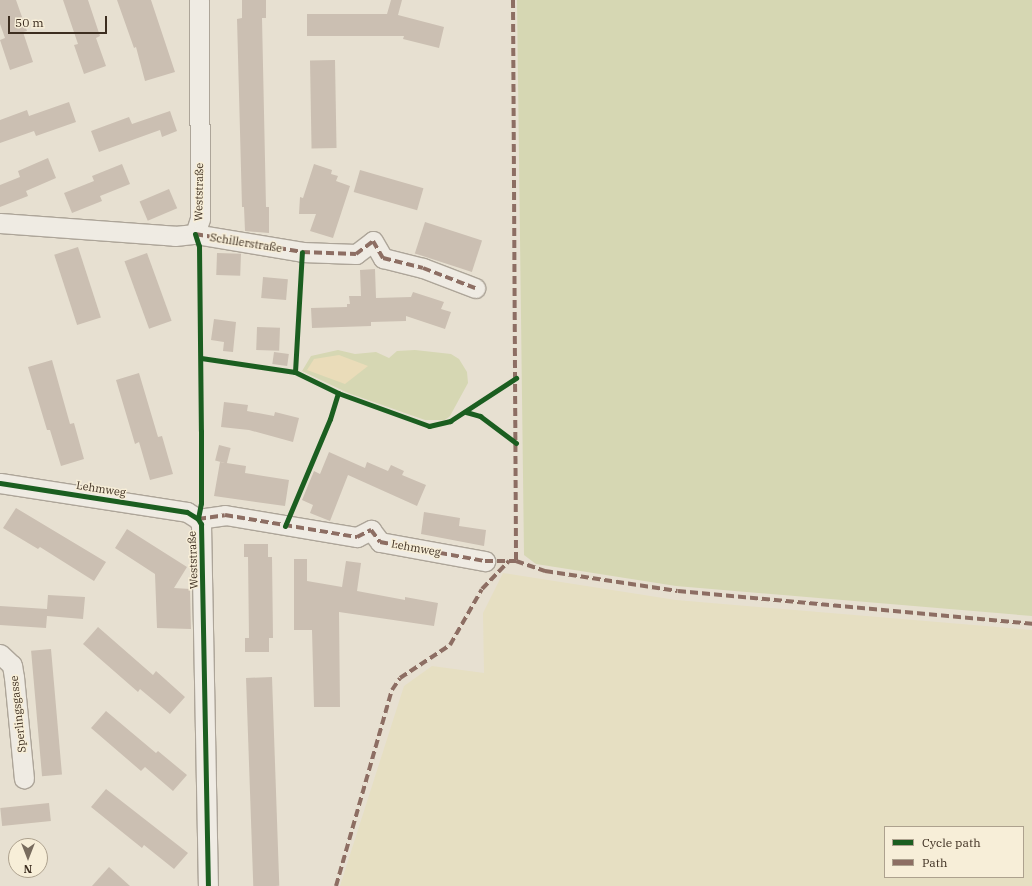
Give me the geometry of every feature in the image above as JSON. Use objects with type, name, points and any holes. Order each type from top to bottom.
[{"type":"street","name":"Weststraße","points":[[196,234],[200,219],[200,0]]},
{"type":"street","name":"Schillerstraße","points":[[0,223],[175,236],[196,234],[302,252],[356,254],[373,241],[383,258],[423,268],[475,288]]},
{"type":"street","name":"Lehmweg","points":[[0,483],[187,512],[198,518],[225,515],[357,537],[371,530],[380,542],[485,561]]},
{"type":"street","name":"Weststraße","points":[[198,518],[203,531],[208,886]]},
{"type":"street","name":"Sperlingsgasse","points":[[0,654],[12,665],[24,779]]},
{"type":"shaded area","points":[[503,573],[676,600],[1032,630],[1032,886],[340,886],[404,686],[432,666],[484,673],[483,613]]},
{"type":"green space","points":[[517,0],[1032,0],[1032,616],[676,586],[536,564],[524,555]]},
{"type":"green space","points":[[338,350],[355,354],[376,352],[389,358],[397,351],[415,350],[451,354],[459,359],[467,372],[468,383],[450,416],[445,420],[425,420],[348,393],[302,371],[311,356]]},
{"type":"sand","points":[[339,355],[368,366],[345,384],[307,370],[314,359]]},
{"type":"building","points":[[0,0],[16,0],[27,31],[23,32],[33,62],[10,70],[0,40],[5,38],[0,24]]},
{"type":"building","points":[[63,0],[88,0],[100,36],[96,38],[106,66],[84,74],[74,45],[78,44]]},
{"type":"building","points":[[117,0],[151,0],[175,72],[145,81],[136,47],[134,48]]},
{"type":"building","points":[[242,0],[266,0],[266,18],[262,18],[266,207],[269,207],[269,233],[245,231],[244,207],[242,207],[237,19],[242,18]]},
{"type":"building","points":[[391,0],[402,0],[398,15],[444,27],[439,48],[403,39],[404,36],[307,36],[307,14],[387,14]]},
{"type":"building","points":[[310,60],[335,60],[337,148],[312,148]]},
{"type":"building","points":[[69,102],[76,122],[36,136],[34,131],[0,143],[0,120],[27,110],[29,116]]},
{"type":"building","points":[[170,111],[177,131],[162,137],[160,130],[99,152],[91,131],[129,117],[132,124]]},
{"type":"building","points":[[48,158],[56,178],[26,191],[28,196],[0,207],[0,185],[20,177],[18,171]]},
{"type":"building","points":[[122,164],[130,184],[100,196],[102,201],[72,213],[64,193],[94,181],[92,176]]},
{"type":"building","points":[[314,164],[332,170],[331,174],[338,176],[336,181],[350,186],[333,238],[310,231],[316,214],[299,214],[300,197],[303,198]]},
{"type":"building","points":[[360,170],[423,188],[417,210],[354,192]]},
{"type":"building","points":[[169,189],[177,208],[148,221],[140,202]]},
{"type":"building","points":[[425,222],[482,241],[472,272],[415,253]]},
{"type":"building","points":[[78,247],[101,317],[77,325],[54,255]]},
{"type":"building","points":[[147,253],[172,321],[149,329],[124,261]]},
{"type":"building","points":[[217,253],[241,254],[240,276],[216,275]]},
{"type":"building","points":[[375,269],[376,298],[411,297],[413,292],[444,302],[441,309],[451,312],[445,329],[406,316],[406,321],[371,322],[371,326],[312,328],[311,308],[347,307],[347,304],[350,304],[349,296],[361,296],[360,270]]},
{"type":"building","points":[[263,277],[288,279],[286,300],[261,298]]},
{"type":"building","points":[[214,319],[236,322],[233,352],[223,351],[224,342],[211,340]]},
{"type":"building","points":[[257,327],[280,328],[279,351],[256,350]]},
{"type":"building","points":[[274,352],[289,354],[287,366],[272,364]]},
{"type":"building","points":[[52,360],[70,424],[74,423],[84,459],[61,466],[50,430],[47,430],[28,367]]},
{"type":"building","points":[[139,373],[158,437],[162,436],[173,474],[150,480],[139,442],[135,444],[116,380]]},
{"type":"building","points":[[224,402],[248,405],[247,411],[274,416],[275,412],[299,418],[293,442],[249,430],[221,427]]},
{"type":"building","points":[[219,445],[231,448],[227,463],[215,461]]},
{"type":"building","points":[[329,452],[365,468],[367,462],[388,471],[391,465],[404,471],[402,475],[426,485],[417,506],[348,475],[330,521],[310,513],[313,505],[302,500],[314,471],[320,474]]},
{"type":"building","points":[[220,462],[246,466],[245,473],[289,480],[285,506],[214,496]]},
{"type":"building","points":[[16,508],[106,562],[94,581],[40,547],[38,549],[3,528]]},
{"type":"building","points":[[424,512],[460,518],[459,526],[486,530],[484,546],[421,534]]},
{"type":"building","points":[[127,529],[187,567],[174,588],[190,589],[191,629],[157,628],[155,574],[115,548]]},
{"type":"building","points":[[244,544],[268,544],[268,557],[272,557],[273,638],[269,638],[269,652],[245,652],[245,638],[249,638],[248,557],[244,557]]},
{"type":"building","points":[[294,559],[307,559],[307,581],[342,587],[346,561],[361,563],[357,591],[405,600],[405,597],[438,603],[434,626],[339,612],[340,707],[314,707],[312,630],[294,630]]},
{"type":"building","points":[[48,595],[85,597],[83,619],[47,616],[46,628],[0,625],[0,606],[47,609]]},
{"type":"building","points":[[98,627],[153,675],[156,671],[185,697],[170,714],[140,689],[138,692],[83,644]]},
{"type":"building","points":[[51,649],[62,775],[42,776],[31,651]]},
{"type":"building","points":[[272,677],[279,886],[253,886],[246,678]]},
{"type":"building","points":[[106,711],[156,753],[158,751],[187,775],[173,791],[145,767],[141,771],[91,728]]},
{"type":"building","points":[[106,789],[188,853],[174,869],[144,845],[142,848],[91,807]]},
{"type":"building","points":[[49,803],[51,821],[2,826],[0,808]]},
{"type":"building","points":[[109,867],[130,886],[92,886]]},
{"type":"marked path","points":[[513,0],[516,561]]},
{"type":"marked path","points":[[195,234],[302,252],[356,254],[373,241],[383,258],[423,268],[475,288]]},
{"type":"marked path","points":[[198,519],[225,515],[357,537],[371,530],[380,542],[485,561],[516,561],[545,571],[678,591],[1032,624]]},
{"type":"marked path","points":[[336,886],[392,690],[400,678],[450,645],[482,589],[509,561]]},
{"type":"cycle path","points":[[195,234],[199,246],[201,431],[201,503],[198,519]]},
{"type":"cycle path","points":[[295,372],[302,252]]},
{"type":"cycle path","points":[[201,358],[295,372],[338,393],[429,426],[450,421],[516,378]]},
{"type":"cycle path","points":[[285,526],[330,419],[338,393]]},
{"type":"cycle path","points":[[466,412],[480,416],[516,443]]},
{"type":"cycle path","points":[[0,483],[187,512],[198,519],[201,524],[208,886]]}]
